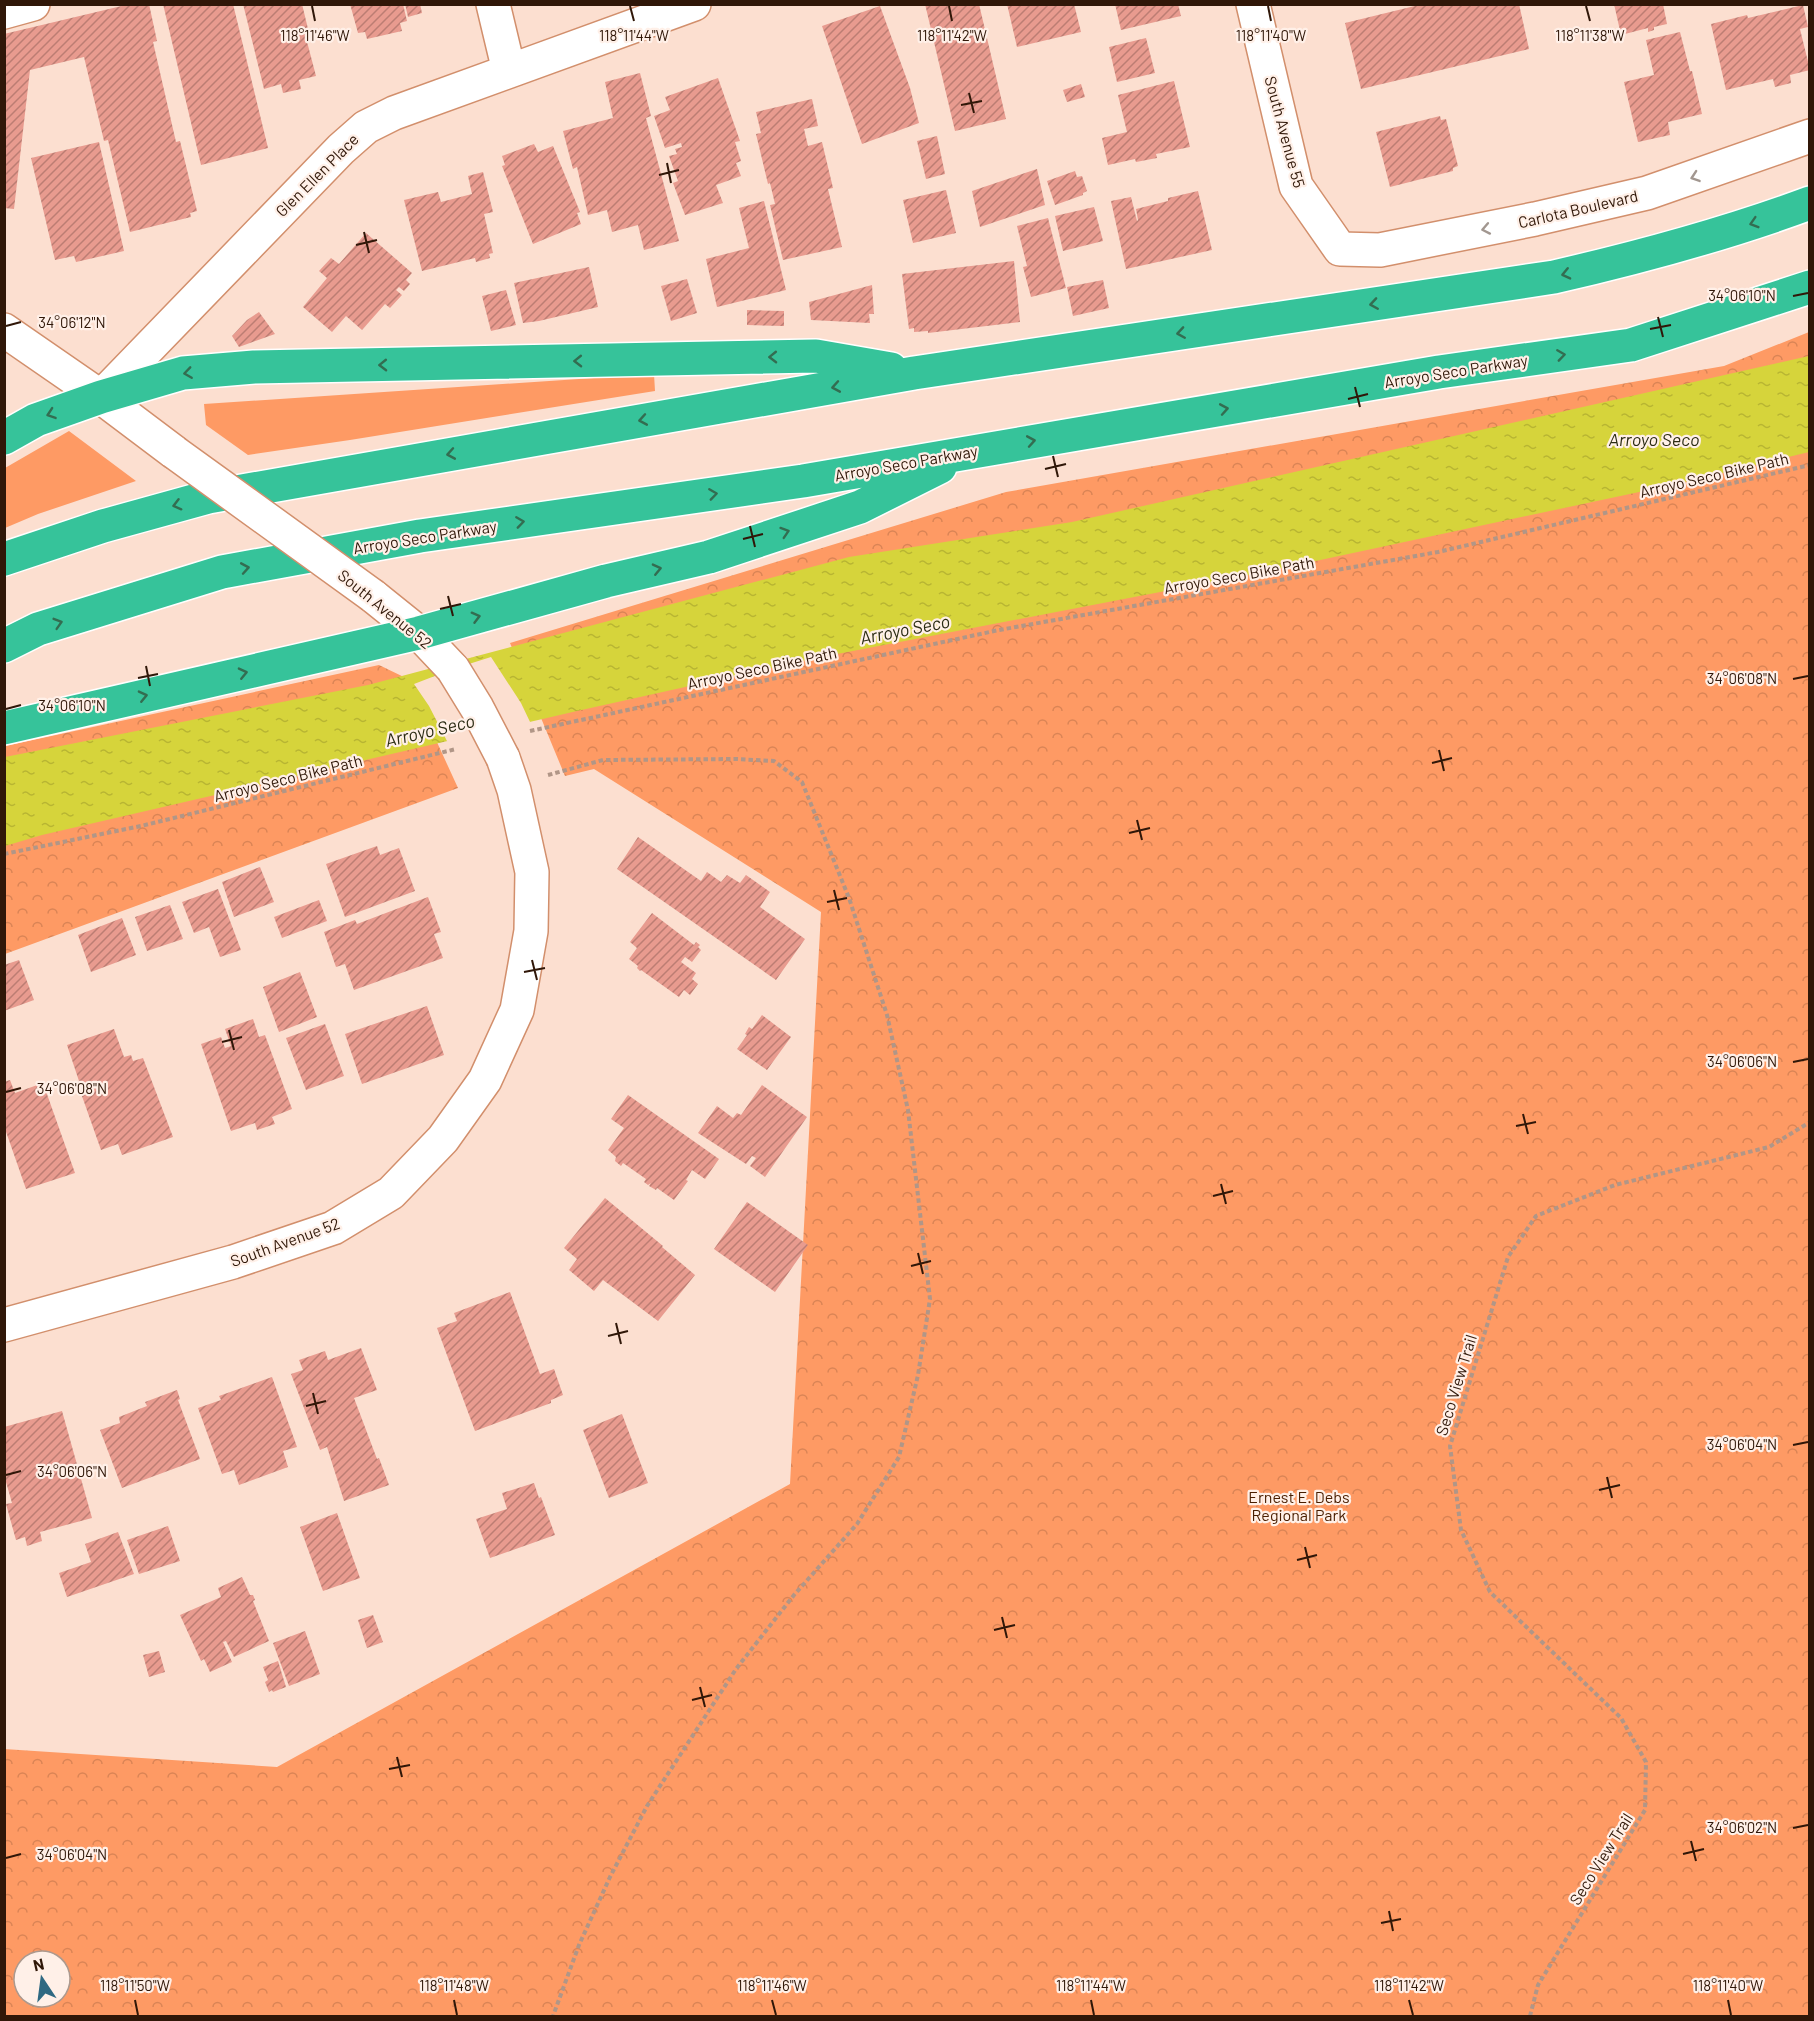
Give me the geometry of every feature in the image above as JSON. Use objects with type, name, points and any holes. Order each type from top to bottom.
[{"type":"highway","points":[[4,559],[103,526],[208,497],[914,373],[1554,277],[1643,256],[1767,219],[1809,203]]},
{"type":"highway","name":"Arroyo Seco Parkway","points":[[4,646],[38,629],[222,572],[420,536],[803,481],[1439,372],[1631,345],[1809,287]]},
{"type":"highway","points":[[4,438],[36,420],[101,397],[183,373],[254,368],[816,356],[914,373]]},
{"type":"highway","points":[[4,728],[419,633],[606,581],[720,553],[860,507],[974,451]]},
{"type":"street","points":[[4,12],[33,4]]},
{"type":"street","points":[[493,4],[509,71]]},
{"type":"street","name":"Glen Ellen Place","points":[[101,397],[341,149],[366,127],[394,113],[694,4]]},
{"type":"street","name":"South Avenue 55","points":[[1253,4],[1296,186],[1340,249]]},
{"type":"street","name":"Carlota Boulevard","points":[[1340,249],[1380,250],[1535,219],[1647,193],[1809,136]]},
{"type":"street","name":"South Avenue 52","points":[[4,330],[101,397],[373,596],[419,633],[453,669],[503,758],[514,790],[532,872],[531,931],[517,1010],[485,1080],[443,1139],[391,1193],[333,1227],[232,1262],[4,1325]]},
{"type":"path","name":"Arroyo Seco Bike Path","points":[[526,732],[999,630],[1438,552],[1809,465]]},
{"type":"path","name":"Arroyo Seco Bike Path","points":[[4,854],[141,826],[467,747]]},
{"type":"path","points":[[514,790],[552,774],[603,760],[774,761],[802,782],[849,898],[887,1015],[908,1110],[930,1299],[918,1375],[898,1457],[857,1524],[794,1596],[736,1669],[647,1806],[610,1877],[579,1945],[553,2016]]},
{"type":"path","name":"Seco View Trail","points":[[1530,2016],[1538,1985],[1646,1810],[1646,1762],[1621,1718],[1490,1592],[1461,1530],[1449,1446],[1508,1257],[1536,1216],[1615,1185],[1769,1147],[1809,1122]]},
{"type":"green space","name":"Ernest E. Debs Regional Park","points":[[1809,332],[1809,2016],[5,2016],[4,1749],[277,1767],[790,1484],[821,912],[594,769],[565,776],[510,643],[1006,492],[1724,366]]},
{"type":"green space","points":[[654,374],[655,391],[248,455],[206,425],[204,404]]},
{"type":"green space","points":[[69,431],[136,481],[38,514],[5,528],[5,468]]},
{"type":"green space","points":[[379,665],[408,679],[458,788],[5,954],[5,746]]},
{"type":"water","name":"Arroyo Seco","points":[[1809,356],[1809,452],[1672,485],[1259,573],[811,659],[42,835],[5,846],[5,757],[368,685],[849,557],[1072,522]]},
{"type":"pier","points":[[491,657],[521,703],[531,724],[448,743],[429,706],[414,684]]},
{"type":"building","points":[[130,4],[149,4],[157,41],[153,42],[176,142],[180,141],[197,211],[190,213],[191,217],[130,232],[108,140],[104,141],[84,57],[30,70],[14,209],[4,208],[4,34]]},
{"type":"building","points":[[163,4],[233,4],[268,148],[201,165]]},
{"type":"building","points":[[243,4],[302,4],[309,33],[305,34],[316,76],[299,80],[301,89],[283,93],[281,84],[264,89]]},
{"type":"building","points":[[350,4],[403,4],[407,21],[400,23],[402,31],[367,39],[365,32],[358,33]]},
{"type":"building","points":[[405,4],[420,4],[422,13],[408,17]]},
{"type":"building","points":[[925,4],[979,4],[1006,119],[955,131]]},
{"type":"building","points":[[1007,4],[1074,4],[1081,32],[1017,47]]},
{"type":"building","points":[[1115,4],[1178,4],[1181,16],[1121,30]]},
{"type":"building","points":[[1423,4],[1519,4],[1529,49],[1361,89],[1345,23]]},
{"type":"building","points":[[1614,4],[1663,4],[1667,24],[1654,27],[1654,30],[1648,32],[1648,28],[1621,35]]},
{"type":"building","points":[[1803,5],[1808,27],[1800,29],[1810,70],[1790,75],[1791,83],[1775,87],[1773,79],[1726,90],[1711,24]]},
{"type":"building","points":[[880,6],[910,88],[919,123],[862,144],[822,26]]},
{"type":"building","points":[[1680,32],[1702,114],[1668,122],[1670,135],[1638,142],[1624,82],[1654,75],[1646,40]]},
{"type":"building","points":[[1146,38],[1155,73],[1117,82],[1109,47]]},
{"type":"building","points":[[640,73],[651,116],[646,118],[679,241],[644,250],[638,225],[612,232],[607,210],[588,215],[577,167],[573,169],[563,131],[613,118],[605,82]]},
{"type":"building","points":[[718,78],[740,141],[735,142],[741,161],[736,163],[741,176],[716,185],[723,203],[685,215],[673,183],[678,181],[669,156],[677,154],[675,149],[682,147],[681,143],[665,148],[654,116],[670,110],[665,97]]},
{"type":"building","points":[[1174,81],[1190,147],[1156,154],[1157,158],[1136,162],[1135,159],[1108,165],[1102,138],[1127,132],[1118,95]]},
{"type":"building","points":[[1081,84],[1085,97],[1067,102],[1063,90]]},
{"type":"building","points":[[812,99],[818,126],[804,129],[808,146],[822,142],[833,188],[828,189],[842,247],[783,260],[770,205],[775,204],[756,134],[761,133],[756,112]]},
{"type":"building","points":[[1440,116],[1441,120],[1446,119],[1458,166],[1453,168],[1453,171],[1390,187],[1376,132]]},
{"type":"building","points":[[937,136],[945,174],[926,179],[917,141]]},
{"type":"building","points":[[99,142],[124,251],[76,262],[74,256],[55,260],[31,158]]},
{"type":"building","points":[[534,144],[538,152],[553,146],[580,212],[577,213],[581,224],[533,244],[502,166],[505,165],[502,156]]},
{"type":"building","points":[[1037,169],[1045,205],[980,227],[972,191]]},
{"type":"building","points":[[1075,171],[1077,177],[1082,176],[1087,191],[1083,195],[1055,205],[1047,181]]},
{"type":"building","points":[[483,172],[493,212],[484,214],[493,253],[489,254],[490,258],[476,262],[475,258],[422,271],[404,200],[438,192],[441,202],[472,194],[468,176]]},
{"type":"building","points":[[946,190],[956,233],[913,243],[903,200]]},
{"type":"building","points":[[1198,191],[1212,250],[1126,269],[1111,201],[1131,197],[1137,221],[1136,209]]},
{"type":"building","points":[[764,201],[786,290],[717,307],[706,259],[749,248],[739,208]]},
{"type":"building","points":[[1094,207],[1103,241],[1063,251],[1055,216]]},
{"type":"building","points":[[1048,218],[1066,288],[1031,297],[1023,267],[1027,266],[1017,226]]},
{"type":"building","points":[[366,233],[412,273],[406,280],[410,284],[404,291],[399,287],[396,290],[402,295],[390,308],[385,304],[362,330],[346,316],[332,332],[303,307],[327,278],[319,271],[331,258],[339,264]]},
{"type":"building","points":[[1014,261],[1020,322],[928,333],[928,331],[914,332],[914,328],[909,329],[902,274]]},
{"type":"building","points":[[589,267],[598,307],[523,323],[514,283]]},
{"type":"building","points":[[687,279],[697,313],[671,321],[661,286]]},
{"type":"building","points":[[1103,280],[1109,308],[1073,316],[1067,287]]},
{"type":"building","points":[[872,285],[874,314],[869,314],[870,323],[811,320],[809,302]]},
{"type":"building","points":[[506,290],[516,325],[491,331],[482,296]]},
{"type":"building","points":[[747,310],[784,311],[784,326],[747,325]]},
{"type":"building","points":[[259,312],[275,334],[239,347],[232,336],[247,320]]},
{"type":"building","points":[[638,837],[701,881],[707,872],[721,882],[727,875],[740,883],[746,875],[770,892],[760,907],[805,939],[776,980],[617,869]]},
{"type":"building","points":[[377,846],[380,855],[399,848],[415,891],[345,917],[326,864]]},
{"type":"building","points":[[260,867],[274,902],[234,917],[222,882]]},
{"type":"building","points":[[218,889],[241,950],[220,957],[209,927],[194,933],[182,902]]},
{"type":"building","points":[[428,897],[441,932],[434,934],[443,958],[354,990],[345,964],[336,967],[324,932],[355,920],[357,924]]},
{"type":"building","points":[[319,900],[327,921],[282,938],[274,917]]},
{"type":"building","points":[[170,905],[183,939],[147,951],[135,917]]},
{"type":"building","points":[[652,913],[694,945],[696,942],[700,945],[698,947],[701,950],[692,962],[685,957],[681,962],[696,973],[692,979],[698,984],[690,995],[684,990],[679,997],[640,971],[638,966],[629,959],[637,948],[630,942]]},
{"type":"building","points":[[122,918],[136,955],[91,972],[78,935]]},
{"type":"building","points":[[19,960],[34,1000],[4,1011],[4,965]]},
{"type":"building","points":[[300,972],[317,1017],[279,1032],[263,987]]},
{"type":"building","points":[[427,1006],[444,1055],[362,1084],[345,1034]]},
{"type":"building","points":[[762,1015],[791,1037],[767,1070],[737,1049],[747,1035],[745,1034],[749,1027],[752,1029]]},
{"type":"building","points":[[253,1019],[259,1037],[265,1035],[292,1109],[272,1117],[275,1124],[257,1130],[255,1123],[231,1131],[201,1044],[221,1037],[225,1048],[231,1046],[225,1029]]},
{"type":"building","points":[[325,1024],[344,1076],[306,1090],[286,1038]]},
{"type":"building","points":[[114,1029],[124,1057],[131,1055],[133,1061],[143,1058],[173,1137],[122,1155],[118,1144],[101,1150],[77,1082],[79,1081],[67,1045]]},
{"type":"building","points":[[10,1080],[15,1093],[43,1083],[75,1173],[26,1189],[4,1126],[4,1082]]},
{"type":"building","points":[[762,1085],[807,1117],[765,1177],[750,1166],[756,1158],[752,1156],[746,1164],[698,1133],[717,1106],[733,1118],[737,1113],[741,1115]]},
{"type":"building","points":[[628,1095],[719,1159],[705,1179],[692,1170],[686,1180],[688,1181],[674,1200],[657,1188],[656,1190],[649,1186],[651,1183],[648,1185],[644,1182],[646,1179],[623,1163],[621,1166],[608,1150],[624,1128],[611,1119]]},
{"type":"building","points":[[605,1198],[695,1275],[658,1321],[603,1280],[594,1291],[569,1270],[577,1259],[564,1248]]},
{"type":"building","points":[[747,1202],[808,1245],[775,1292],[714,1249]]},
{"type":"building","points":[[510,1292],[540,1374],[554,1369],[563,1395],[551,1400],[551,1403],[475,1431],[437,1328],[457,1321],[454,1313]]},
{"type":"building","points":[[361,1348],[377,1390],[354,1398],[389,1485],[344,1501],[327,1447],[320,1450],[291,1374],[303,1370],[299,1360],[325,1351],[328,1360]]},
{"type":"building","points":[[272,1377],[297,1447],[283,1451],[288,1467],[239,1485],[234,1470],[222,1474],[198,1408],[221,1400],[219,1396]]},
{"type":"building","points":[[177,1390],[180,1399],[178,1400],[200,1459],[122,1488],[100,1430],[120,1423],[119,1417],[147,1406],[145,1402]]},
{"type":"building","points":[[62,1411],[92,1518],[40,1532],[42,1541],[27,1546],[25,1537],[16,1540],[6,1504],[12,1503],[6,1482],[4,1483],[4,1427]]},
{"type":"building","points":[[622,1414],[648,1483],[609,1498],[583,1430]]},
{"type":"building","points":[[534,1483],[555,1535],[490,1558],[476,1519],[507,1509],[502,1493]]},
{"type":"building","points":[[337,1513],[360,1578],[323,1591],[300,1527]]},
{"type":"building","points":[[168,1526],[180,1561],[139,1574],[127,1540]]},
{"type":"building","points":[[118,1532],[134,1574],[67,1597],[59,1573],[91,1562],[85,1544]]},
{"type":"building","points":[[242,1577],[250,1595],[253,1595],[255,1600],[253,1601],[269,1641],[234,1657],[226,1641],[223,1642],[232,1662],[210,1672],[204,1659],[201,1661],[180,1615],[221,1597],[218,1588]]},
{"type":"building","points":[[373,1615],[383,1642],[367,1648],[358,1620]]},
{"type":"building","points":[[305,1631],[320,1674],[289,1686],[273,1643]]},
{"type":"building","points":[[159,1651],[165,1672],[149,1677],[143,1655]]},
{"type":"building","points":[[278,1661],[286,1687],[269,1692],[265,1682],[268,1680],[263,1667]]}]
